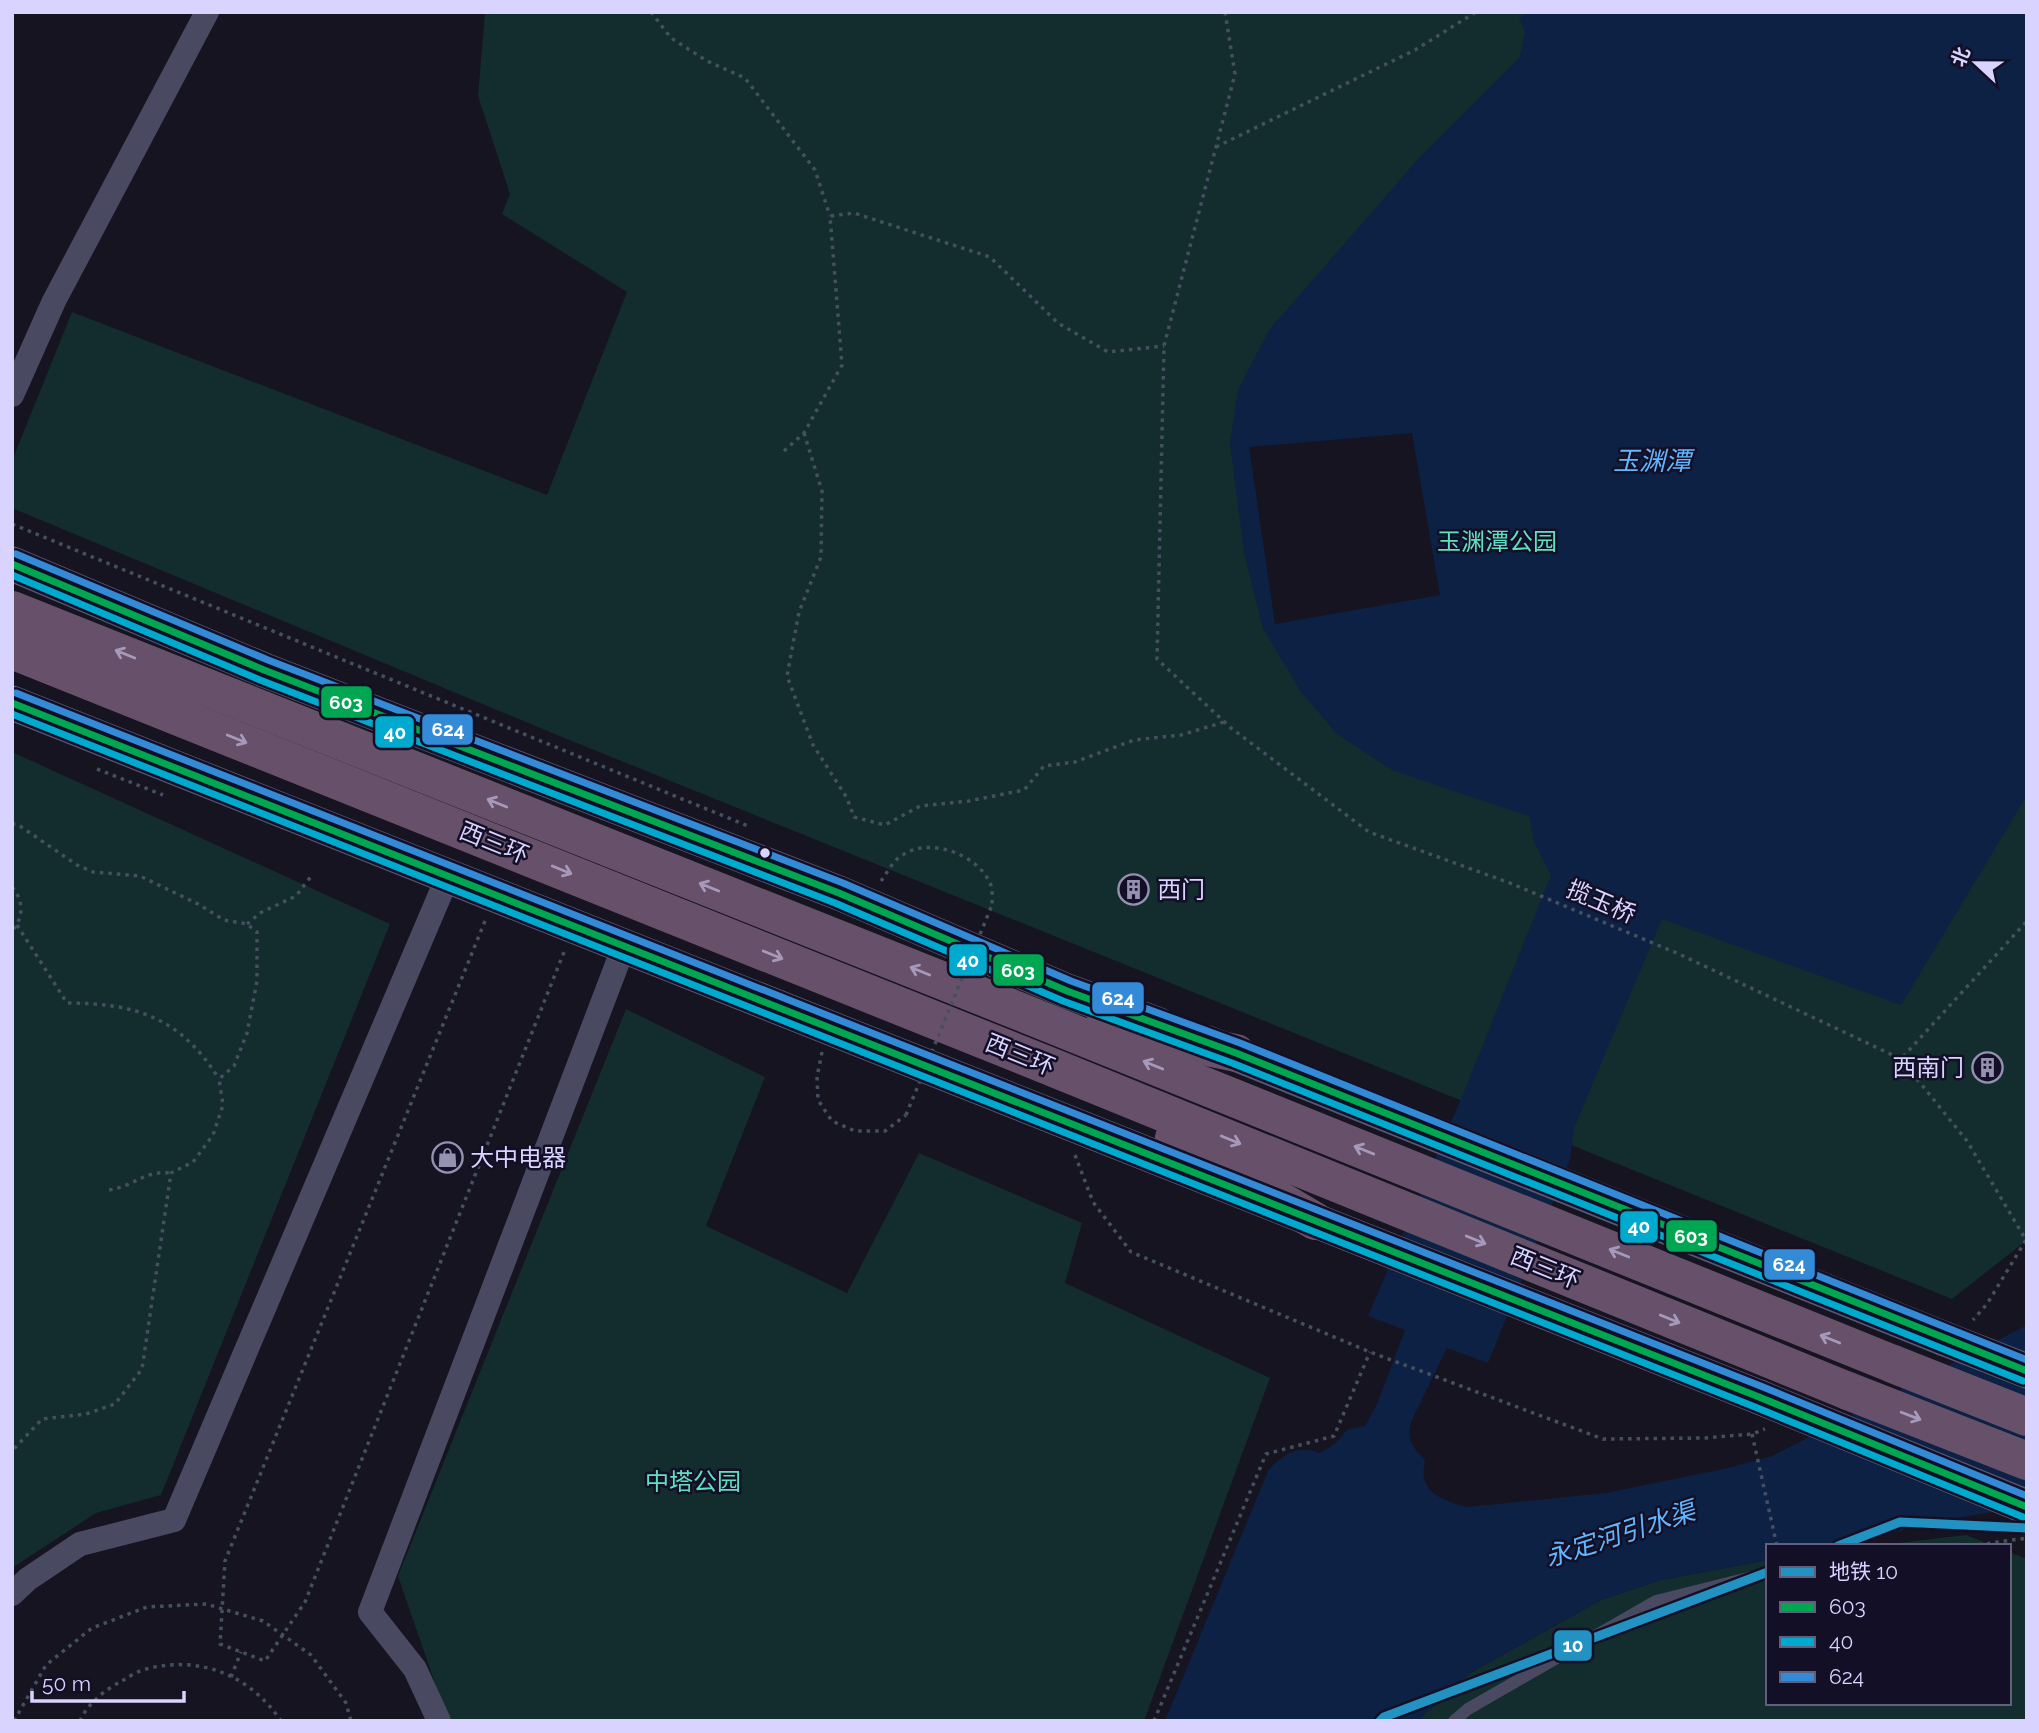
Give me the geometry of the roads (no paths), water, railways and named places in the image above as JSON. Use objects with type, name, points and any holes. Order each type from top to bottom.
[{"type":"highway","name":"西三环","points":[[12,610],[181,697],[1054,1068],[1848,1391],[2027,1461]]},
{"type":"highway","name":"西三环","points":[[12,650],[181,697],[1006,1006],[2027,1417]]},
{"type":"highway","points":[[1006,1006],[1236,1053]]},
{"type":"highway","points":[[1054,1068],[1315,1221]]},
{"type":"street","points":[[12,395],[22,345],[54,301],[207,12]]},
{"type":"street","points":[[15,573],[839,893],[1067,991],[1236,1053],[1570,1188],[1957,1332],[2027,1371]]},
{"type":"street","points":[[12,704],[1524,1304],[1767,1412],[2027,1507]]},
{"type":"street","points":[[12,1594],[28,1579],[80,1544],[174,1520],[447,876]]},
{"type":"street","points":[[439,1721],[415,1669],[370,1612],[624,946]]},
{"type":"lane","points":[[1454,1721],[1468,1709],[1656,1601],[1766,1574]]},
{"type":"water","name":"玉渊潭","points":[[1528,12],[2027,12],[2027,795],[1901,1005],[1662,919],[1574,1128],[1570,1160],[1488,1363],[1447,1348],[1412,1420],[1411,1442],[1425,1460],[1424,1477],[1430,1490],[1441,1498],[1468,1507],[1606,1493],[1728,1468],[1772,1456],[2027,1325],[2027,1499],[2011,1509],[1950,1519],[1844,1544],[1766,1544],[1766,1560],[1661,1580],[1601,1600],[1470,1673],[1417,1721],[1165,1721],[1268,1471],[1290,1453],[1304,1450],[1319,1453],[1328,1449],[1346,1430],[1365,1426],[1377,1404],[1405,1330],[1368,1316],[1464,1092],[1551,875],[1534,842],[1529,816],[1392,770],[1337,734],[1301,692],[1263,628],[1244,552],[1230,443],[1238,390],[1269,330],[1419,158],[1520,57],[1525,32],[1519,18]]},
{"type":"metro line","name":"10","points":[[1843,1544],[1900,1522],[2027,1528]]},
{"type":"metro line","name":"10","points":[[1380,1721],[1384,1717],[1766,1573]]},
{"type":"place","name":"西门","points":[[1134,890]]},
{"type":"place","name":"西南门","points":[[1987,1068]]},
{"type":"place","name":"大中电器","points":[[447,1158]]},
{"type":"park label","name":"玉渊潭公园","points":[[1497,542]]},
{"type":"park label","name":"中塔公园","points":[[693,1482]]},
{"type":"water label","name":"永定河引水渠","points":[[1620,1534]]}]
